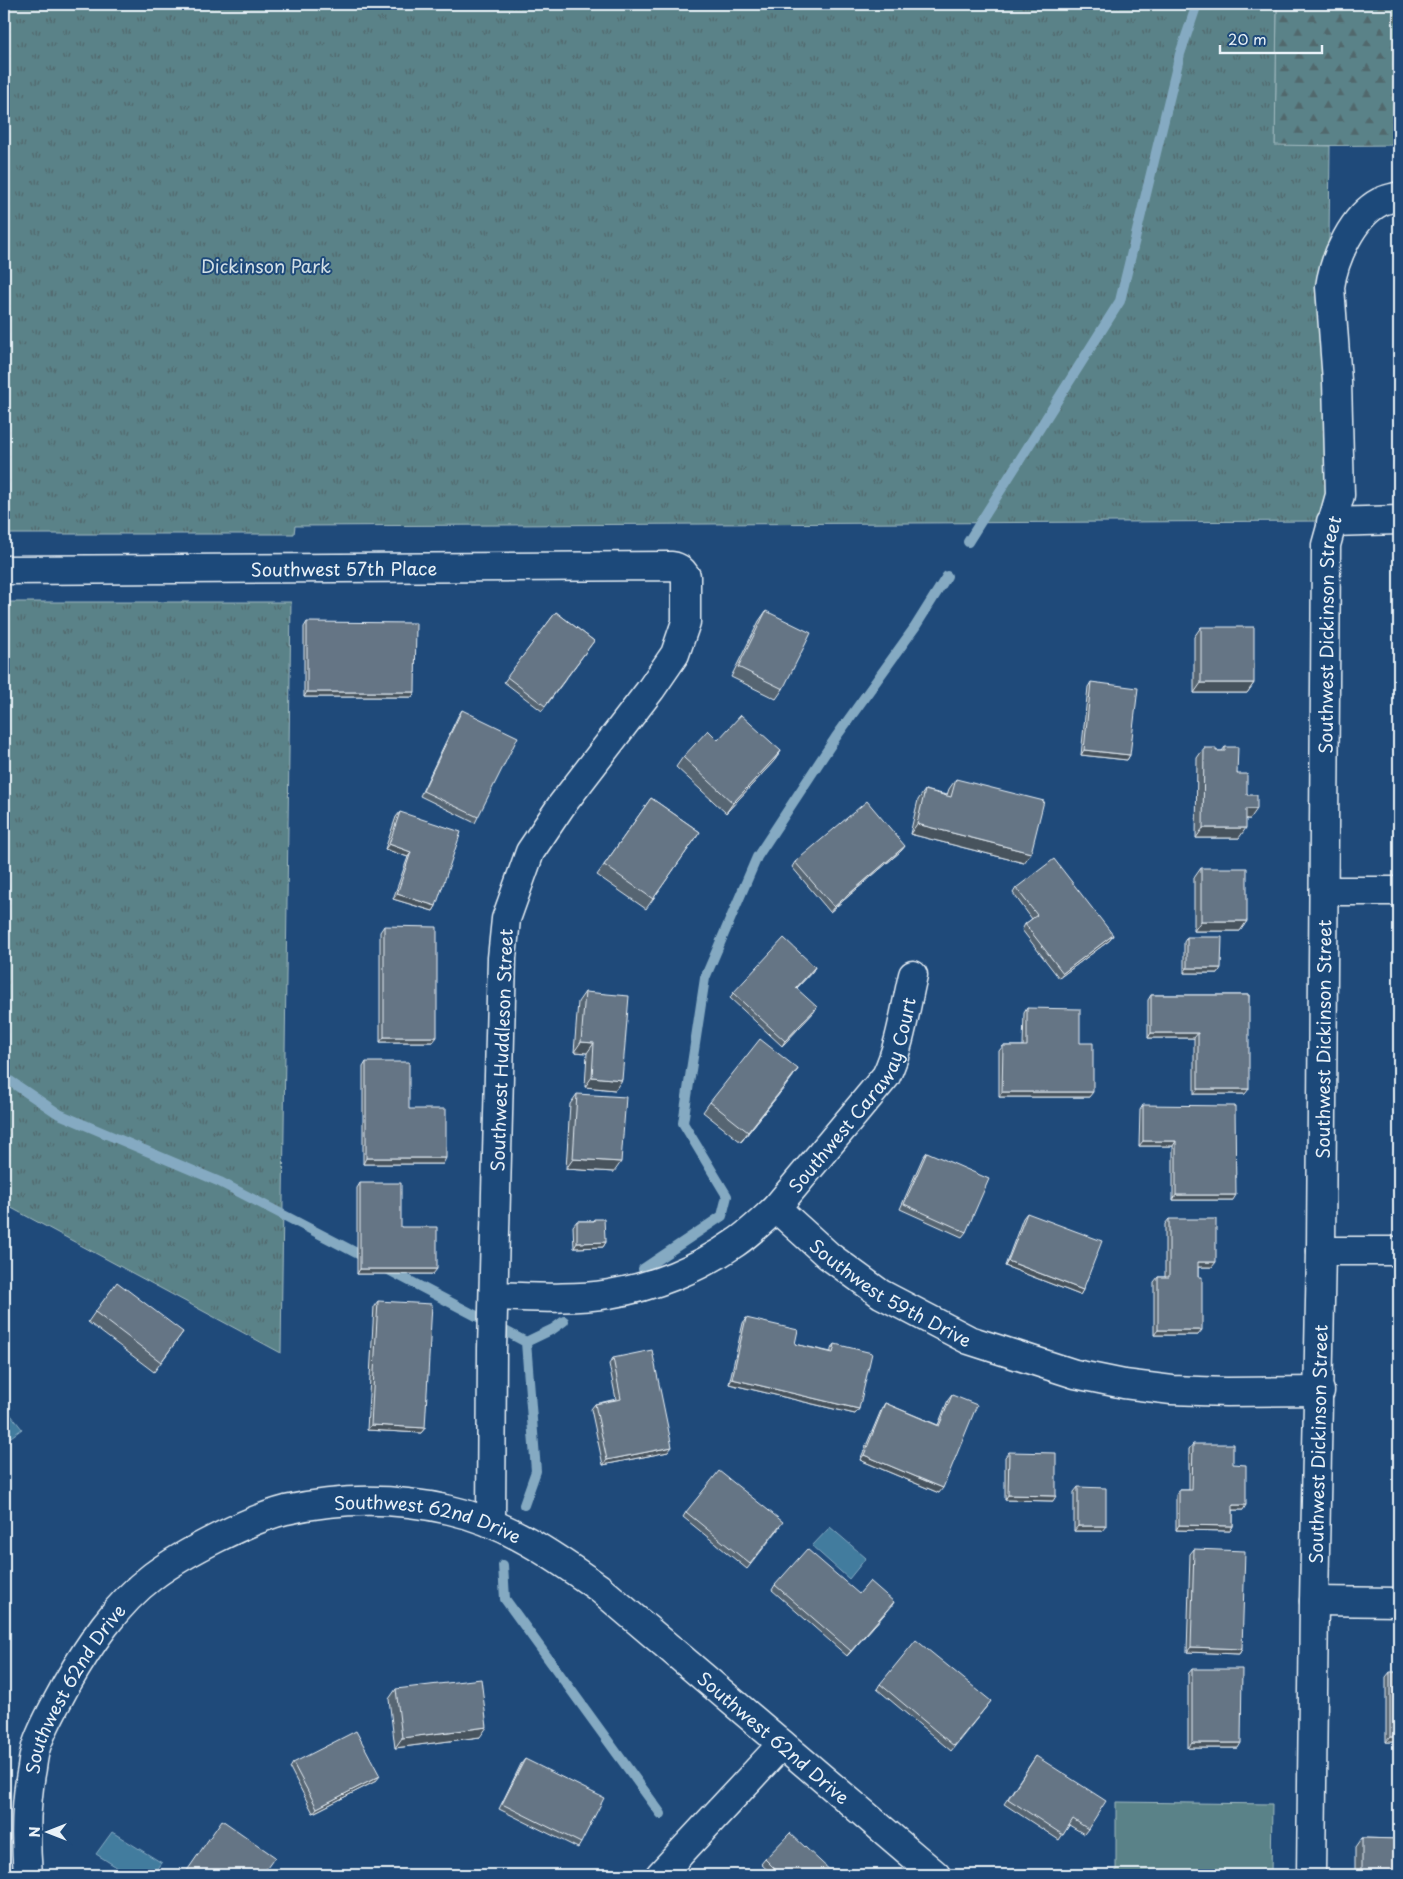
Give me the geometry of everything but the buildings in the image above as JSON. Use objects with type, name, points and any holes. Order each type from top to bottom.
[{"type":"street","name":"Southwest Dickinson Street","points":[[1311,1875],[1314,1601],[1320,1391],[1326,545],[1340,495],[1337,381],[1330,287],[1338,254],[1365,213],[1380,202],[1399,196]]},
{"type":"street","points":[[1331,522],[1399,520]]},
{"type":"street","name":"Southwest 57th Place","points":[[4,570],[672,566],[683,571]]},
{"type":"street","name":"Southwest Huddleson Street","points":[[491,1523],[492,1359],[502,958],[506,919],[530,852],[561,806],[651,689],[675,654],[686,622],[687,582],[683,571]]},
{"type":"street","points":[[1324,891],[1399,891]]},
{"type":"street","name":"Southwest Caraway Court","points":[[776,1208],[886,1076],[897,1047],[913,975]]},
{"type":"street","points":[[494,1296],[563,1298],[609,1294],[667,1279],[702,1263],[736,1242],[776,1208]]},
{"type":"street","name":"Southwest 59th Drive","points":[[776,1208],[830,1256],[881,1294],[969,1340],[1075,1374],[1124,1384],[1172,1390],[1226,1392],[1320,1391]]},
{"type":"street","points":[[1321,1250],[1399,1251]]},
{"type":"street","name":"Southwest 62nd Drive","points":[[28,1875],[27,1806],[36,1745],[62,1691],[98,1634],[153,1576],[204,1545],[258,1519],[285,1511],[338,1502],[396,1502],[451,1510],[491,1523],[542,1550],[599,1588],[936,1875]]},
{"type":"street","points":[[1314,1601],[1399,1602]]},
{"type":"street","points":[[660,1875],[782,1744]]},
{"type":"green space","name":"Dickinson Park","points":[[4,4],[1277,4],[1275,145],[1330,146],[1326,521],[295,526],[294,534],[4,534]]},
{"type":"green space","points":[[1277,4],[1399,4],[1399,145],[1275,146]]},
{"type":"green space","points":[[4,602],[291,602],[281,1353],[4,1204]]},
{"type":"green space","points":[[1116,1802],[1272,1804],[1271,1875],[1116,1875]]},
{"type":"water","points":[[4,1406],[22,1429],[4,1442]]},
{"type":"water","points":[[830,1527],[866,1558],[849,1579],[812,1546]]},
{"type":"water","points":[[112,1832],[162,1863],[153,1875],[129,1875],[96,1854]]},
{"type":"waterway","points":[[968,542],[1120,301],[1180,54],[1197,4]]},
{"type":"waterway","points":[[643,1269],[722,1216],[727,1196],[683,1123],[705,978],[757,857],[836,737],[915,627],[947,576]]},
{"type":"waterway","points":[[4,1077],[59,1114],[220,1182],[368,1259]]},
{"type":"waterway","points":[[383,1267],[526,1342]]},
{"type":"waterway","points":[[526,1342],[553,1329],[564,1321]]},
{"type":"waterway","points":[[524,1505],[536,1471],[526,1342]]},
{"type":"waterway","points":[[503,1565],[505,1599],[661,1814]]}]
